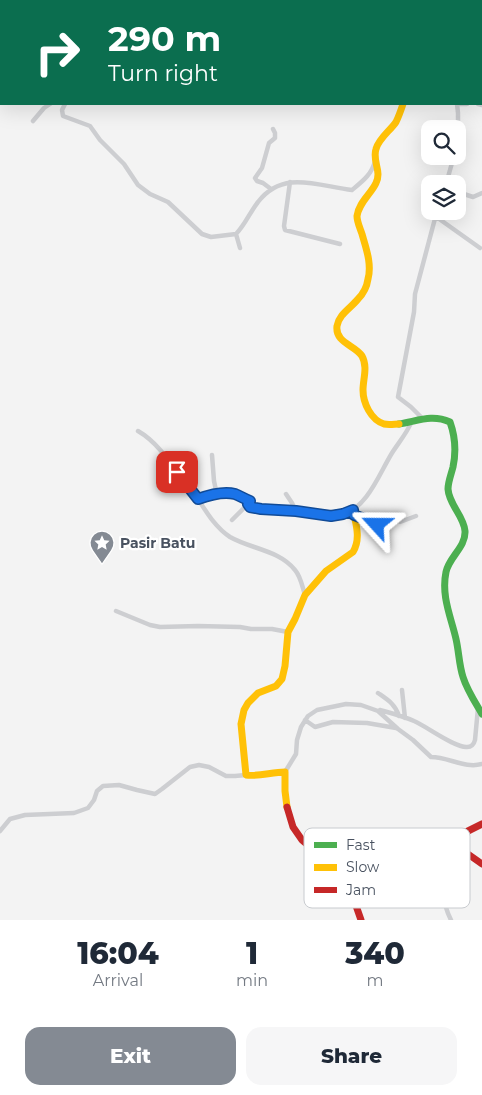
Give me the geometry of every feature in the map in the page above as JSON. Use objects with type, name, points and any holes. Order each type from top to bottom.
[{"type":"main road","points":[[403,105],[397,120],[376,148],[379,178],[374,189],[358,209],[357,218],[368,260],[369,275],[360,297],[338,323],[337,332],[341,340],[355,349],[364,358],[365,370],[362,396],[366,406],[377,420],[385,424],[394,424],[443,418],[450,422],[452,427],[454,458],[448,490],[465,533],[463,541],[447,567],[444,581],[444,596],[455,633],[462,674],[480,710]]},
{"type":"main road","points":[[304,842],[293,827],[287,808],[285,772],[246,775],[241,724],[244,710],[248,703],[258,693],[276,686],[282,679],[288,632],[305,595],[326,570],[356,548],[357,538],[354,513]]},
{"type":"main road","points":[[470,830],[482,824]]},
{"type":"main road","points":[[470,856],[482,864]]},
{"type":"main road","points":[[356,908],[360,920]]},
{"type":"street","points":[[33,121],[48,105]]},
{"type":"street","points":[[64,105],[62,110],[63,116],[90,126],[100,140],[124,164],[138,185],[168,202],[206,236],[218,237],[236,234],[259,201],[271,189],[290,182],[317,183],[352,190],[369,175],[374,166],[376,156]]},
{"type":"street","points":[[457,105],[458,120]]},
{"type":"street","points":[[271,189],[255,178],[262,168],[269,143],[275,138],[273,129]]},
{"type":"street","points":[[290,182],[285,230],[340,244]]},
{"type":"street","points":[[466,195],[472,197],[482,193]]},
{"type":"street","points":[[424,420],[398,397],[414,312],[415,294],[434,220]]},
{"type":"street","points":[[444,220],[480,248]]},
{"type":"street","points":[[236,234],[240,248]]},
{"type":"street","points":[[354,513],[408,431],[412,421]]},
{"type":"street","points":[[138,431],[147,436],[158,448],[198,499],[212,521],[228,536],[246,545],[270,553],[291,566],[300,576],[305,595]]},
{"type":"street","points":[[212,455],[217,495]]},
{"type":"street","points":[[198,499],[225,493],[237,495],[250,501],[232,520]]},
{"type":"street","points":[[286,494],[296,511]]},
{"type":"street","points":[[248,504],[250,507],[261,509],[337,516],[354,513],[376,525],[389,518],[400,522],[416,516]]},
{"type":"street","points":[[116,611],[150,625],[160,627],[262,628],[288,632]]},
{"type":"street","points":[[402,690],[405,718]]},
{"type":"street","points":[[378,694],[394,705],[399,716]]},
{"type":"street","points":[[285,772],[296,754],[297,740],[301,727],[308,716],[317,710],[346,704],[361,705],[405,718],[422,725],[455,744],[468,747],[474,744],[480,710]]},
{"type":"street","points":[[372,709],[382,714],[431,758],[440,757],[471,765],[482,764]]},
{"type":"street","points":[[305,720],[315,727],[334,722],[367,723],[398,729]]},
{"type":"street","points":[[0,831],[10,819],[25,815],[74,813],[88,808],[94,800],[97,791],[103,786],[119,785],[155,794],[190,767],[199,765],[209,767],[226,776],[246,775]]},
{"type":"street","points":[[447,908],[451,920]]},
{"type":"traffic: fast","points":[[399,424],[425,419],[437,419],[450,422],[452,427],[454,456],[448,489],[451,500],[462,520],[465,537],[446,572],[445,590],[463,677],[482,714]]},
{"type":"traffic: slow","points":[[399,424],[384,424],[372,415],[363,395],[364,360],[359,352],[342,340],[337,332],[337,326],[340,318],[360,297],[367,284],[369,262],[357,216],[360,206],[378,179],[375,158],[377,145],[396,122],[403,105]]},
{"type":"traffic: slow","points":[[287,807],[285,772],[246,775],[241,724],[244,710],[258,693],[276,686],[282,679],[288,632],[305,595],[326,571],[353,552],[357,542],[353,510]]},
{"type":"traffic: jam","points":[[287,807],[293,827],[304,842]]},
{"type":"traffic: jam","points":[[470,830],[482,824]]},
{"type":"traffic: jam","points":[[470,856],[482,864]]},
{"type":"traffic: jam","points":[[357,908],[361,920]]},
{"type":"place","name":"Pasir Batu","points":[[102,564]]},
{"type":"route","points":[[177,472],[198,499],[225,493],[237,495],[250,501],[248,504],[250,507],[261,509],[331,516],[337,516],[353,510],[354,515],[377,525]]}]
